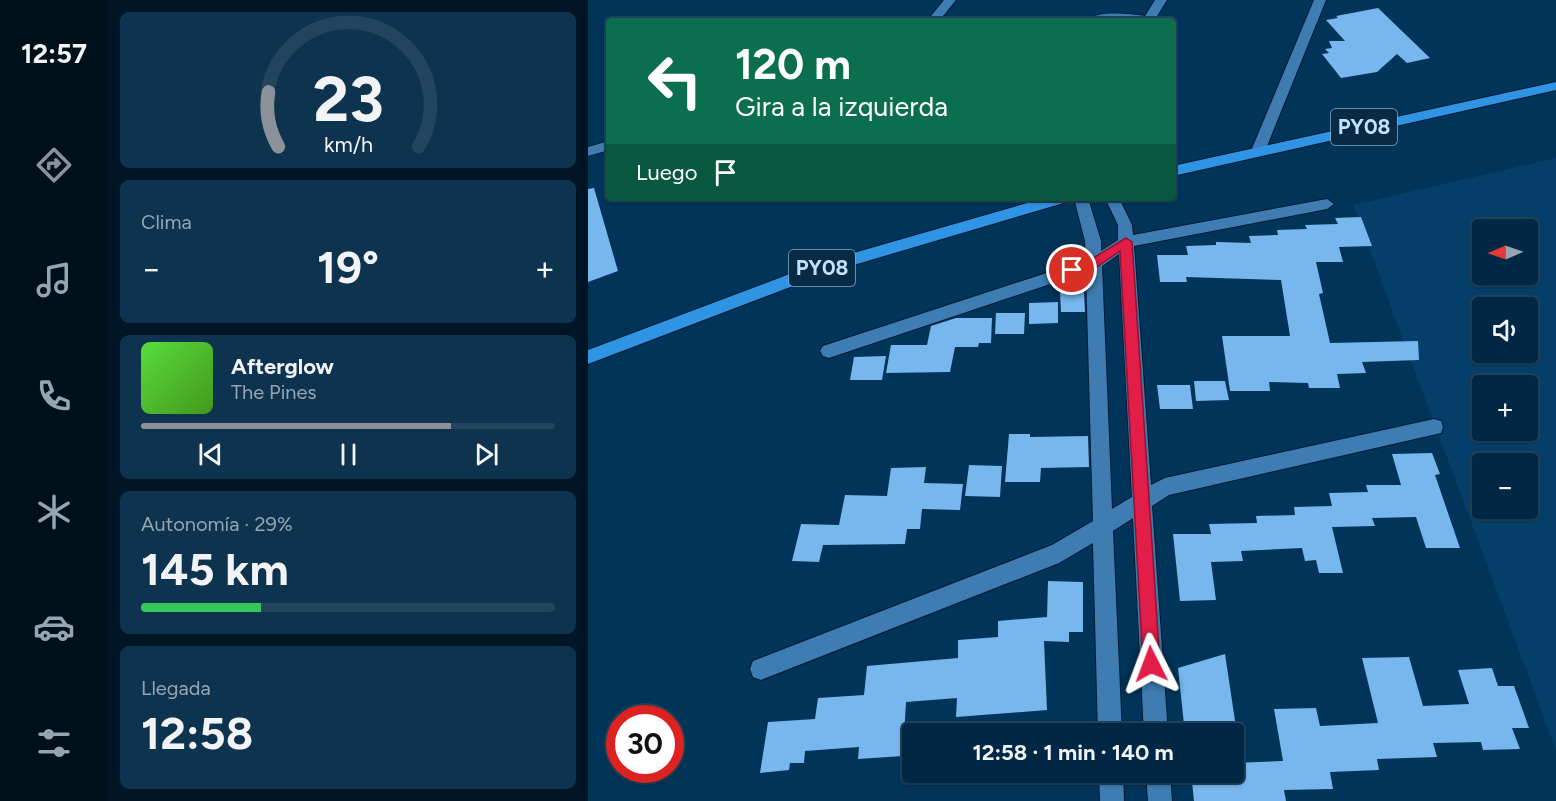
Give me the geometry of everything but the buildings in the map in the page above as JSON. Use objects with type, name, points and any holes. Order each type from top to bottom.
[{"type":"highway","name":"PY08","points":[[1176,170],[1556,86]]},
{"type":"highway","name":"PY08","points":[[588,357],[825,267],[1052,201]]},
{"type":"street","points":[[935,18],[950,0]]},
{"type":"street","points":[[1150,18],[1161,0]]},
{"type":"street","points":[[1258,151],[1320,0]]},
{"type":"street","points":[[588,152],[606,146]]},
{"type":"street","points":[[1082,201],[1093,241],[1110,723]]},
{"type":"street","points":[[1113,201],[1125,225],[1155,723]]},
{"type":"street","points":[[829,351],[1094,263],[1126,242],[1327,204]]},
{"type":"street","points":[[761,669],[1059,553],[1165,487],[1434,427]]},
{"type":"street","points":[[1111,783],[1112,801]]},
{"type":"street","points":[[1159,783],[1160,801]]},
{"type":"shaded area","points":[[1556,158],[1556,750],[1353,205]]},
{"type":"route","points":[[1072,270],[1094,263],[1126,242],[1151,664]]}]
